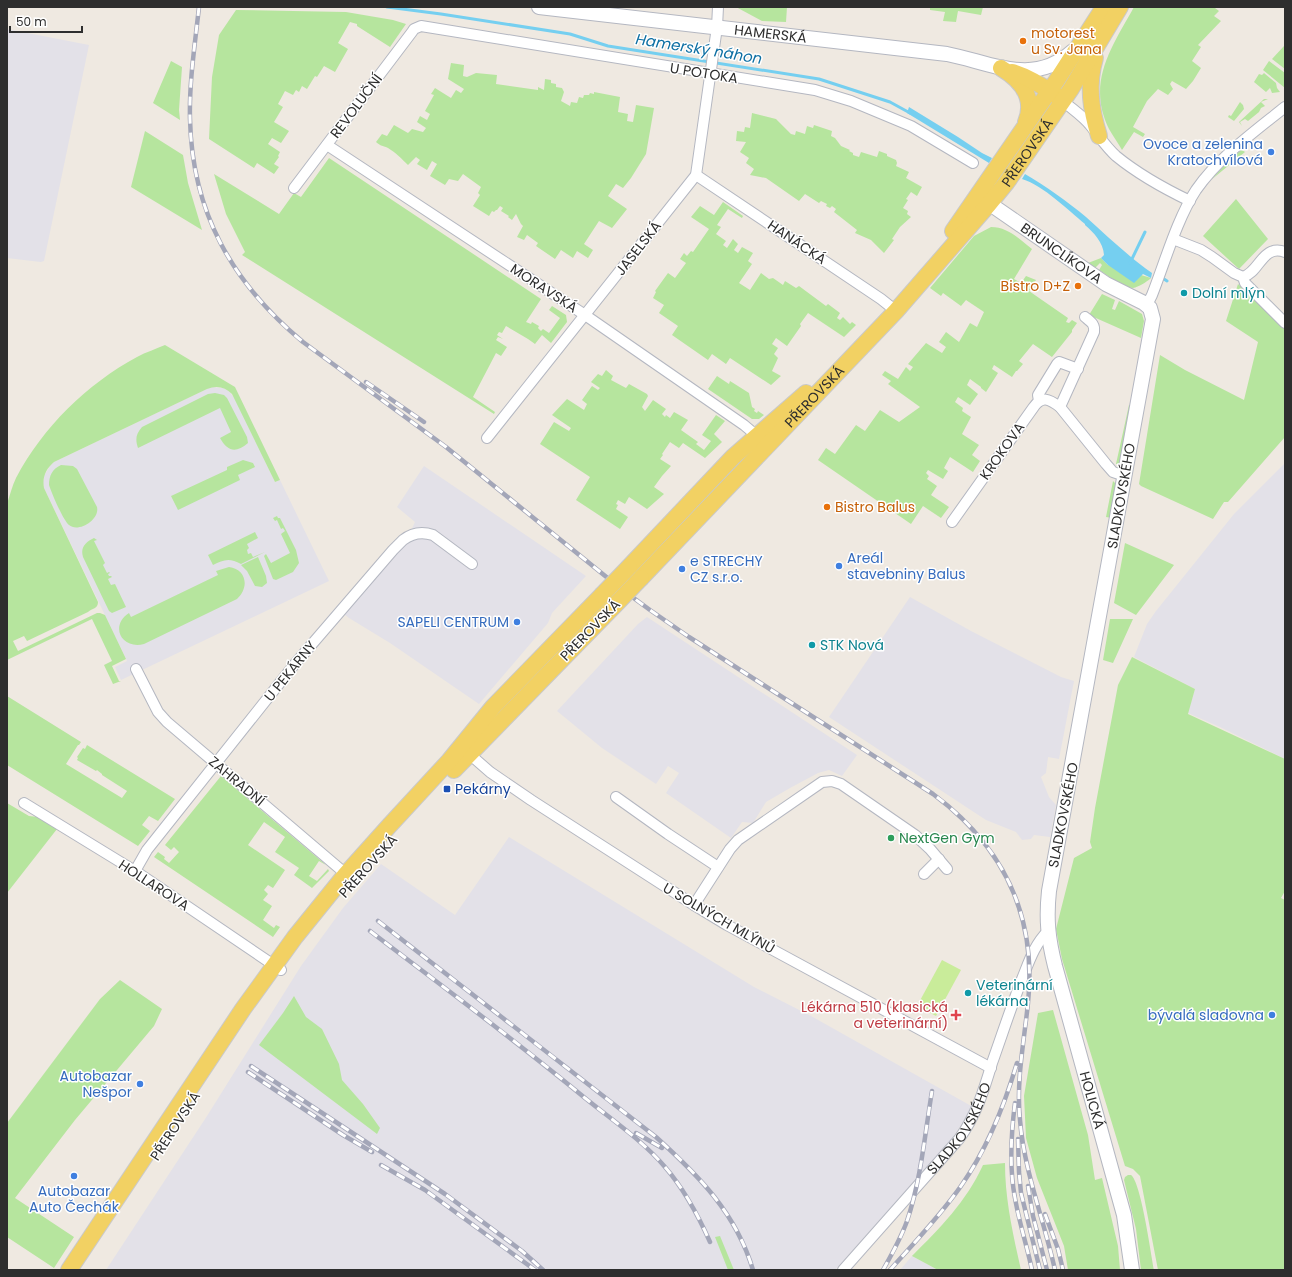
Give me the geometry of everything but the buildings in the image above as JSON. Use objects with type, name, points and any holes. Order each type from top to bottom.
[{"type":"main road","name":"PŘEROVSKÁ","points":[[984,200],[1020,134],[1080,46],[1104,7]]},
{"type":"main road","name":"PŘEROVSKÁ","points":[[81,1270],[214,1068],[295,937],[465,751],[614,606],[893,308],[955,229],[984,200],[1007,182],[1063,101],[1101,41],[1120,7]]},
{"type":"main road","points":[[1099,136],[1092,106],[1090,88],[1092,68],[1101,41]]},
{"type":"main road","points":[[1001,68],[1026,77],[1050,91],[1063,101]]},
{"type":"main road","points":[[1001,68],[1017,80],[1024,88],[1028,96],[1029,104],[1027,119],[1020,134]]},
{"type":"main road","name":"PŘEROVSKÁ","points":[[465,751],[493,707],[733,457],[810,389],[893,308]]},
{"type":"main road","name":"PŘEROVSKÁ","points":[[69,1270],[238,1015],[277,968]]},
{"type":"street","name":"HAMERSKÁ","points":[[539,7],[947,54],[979,61],[1001,68],[1026,71],[1043,69],[1059,62],[1080,46]]},
{"type":"street","points":[[696,175],[717,27],[718,7]]},
{"type":"street","name":"U POTOKA","points":[[421,26],[710,71],[815,90],[851,101],[911,126],[973,163]]},
{"type":"street","name":"REVOLUČNÍ","points":[[294,188],[414,29],[421,26]]},
{"type":"street","points":[[1063,101],[1086,121],[1110,150],[1126,163],[1174,193],[1190,201]]},
{"type":"street","points":[[1147,305],[1190,201],[1201,183],[1220,162],[1285,107]]},
{"type":"street","name":"MORAVSKÁ","points":[[327,145],[585,315],[744,425],[757,436]]},
{"type":"street","name":"HANÁCKÁ","points":[[696,175],[893,308]]},
{"type":"street","name":"JASELSKÁ","points":[[487,438],[696,175]]},
{"type":"street","name":"BRUNCLÍKOVA","points":[[984,200],[1106,284],[1147,305]]},
{"type":"street","points":[[1174,239],[1200,250],[1212,257],[1234,274],[1243,277],[1246,283],[1285,323]]},
{"type":"street","points":[[1243,277],[1249,274],[1271,251],[1278,250],[1285,252]]},
{"type":"street","name":"SLADKOVSKÉHO","points":[[843,1270],[968,1126],[980,1100],[1012,1003],[1032,952],[1048,931],[1047,908],[1049,891],[1153,319],[1151,310],[1147,305]]},
{"type":"street","points":[[1060,407],[1091,340],[1094,327],[1093,323],[1085,317]]},
{"type":"street","name":"KROKOVA","points":[[952,522],[1032,408],[1039,401],[1038,396],[1057,364],[1059,362],[1078,369]]},
{"type":"street","points":[[1039,401],[1046,399],[1060,407],[1113,472],[1125,476]]},
{"type":"street","name":"U PEKÁRNY","points":[[134,871],[147,850],[294,665],[393,550],[409,535],[422,532],[433,535],[472,564]]},
{"type":"street","name":"ZAHRADNÍ","points":[[136,669],[162,718],[350,877]]},
{"type":"street","name":"U SOLNÝCH MLÝNŮ","points":[[465,751],[490,772],[520,793],[727,925],[991,1068]]},
{"type":"street","points":[[694,905],[730,849],[741,837],[818,784],[826,781],[836,781],[847,787],[915,835],[930,849],[947,869]]},
{"type":"street","points":[[616,797],[718,867]]},
{"type":"street","name":"HOLLAROVA","points":[[24,803],[134,871],[277,968]]},
{"type":"street","points":[[924,874],[939,859]]},
{"type":"street","name":"HOLICKÁ","points":[[1048,931],[1055,966],[1124,1215],[1132,1270]]},
{"type":"shaded area","points":[[7,29],[89,45],[44,261],[41,262],[7,258]]},
{"type":"shaded area","points":[[211,387],[228,390],[235,399],[275,482],[280,480],[329,581],[121,680],[115,667],[127,661],[44,488],[44,476],[54,462]]},
{"type":"shaded area","points":[[1285,463],[1285,759],[1188,713],[1195,689],[1134,657],[1147,624],[1156,611],[1234,514]]},
{"type":"shaded area","points":[[424,466],[586,576],[552,613],[548,623],[479,704],[390,643],[340,611],[409,535],[415,522],[397,507]]},
{"type":"shaded area","points":[[910,597],[971,631],[1061,677],[1074,681],[1059,759],[1048,757],[1046,773],[1041,777],[1049,797],[1056,805],[1050,837],[1034,835],[1031,839],[1022,840],[1016,832],[986,820],[829,717]]},
{"type":"shaded area","points":[[647,617],[857,755],[842,776],[829,770],[818,773],[790,788],[766,802],[753,823],[742,822],[731,838],[666,793],[679,773],[668,766],[656,784],[602,748],[557,711],[638,624]]},
{"type":"shaded area","points":[[509,837],[754,987],[811,1016],[973,1107],[951,1140],[835,1270],[106,1270],[207,1116],[301,966],[343,908],[381,864],[455,915]]},
{"type":"shaded area","points":[[912,1256],[938,1270],[900,1270]]},
{"type":"green space","points":[[736,7],[787,7],[786,22],[762,21]]},
{"type":"green space","points":[[930,7],[983,7],[981,15],[958,11],[956,22],[943,21],[945,12],[930,10]]},
{"type":"green space","points":[[1134,7],[1216,7],[1215,8],[1219,11],[1214,16],[1221,21],[1198,45],[1201,47],[1192,61],[1201,68],[1193,81],[1186,89],[1172,81],[1170,84],[1173,89],[1168,95],[1158,89],[1147,101],[1133,127],[1145,134],[1143,137],[1134,132],[1122,150],[1109,129],[1103,112],[1100,96],[1101,80],[1110,51]]},
{"type":"green space","points":[[236,10],[346,12],[393,20],[406,24],[390,47],[357,26],[357,24],[350,22],[338,43],[348,49],[335,72],[324,66],[317,77],[315,76],[307,89],[302,86],[299,92],[296,90],[293,95],[285,91],[278,104],[283,107],[274,122],[289,131],[281,143],[272,138],[268,144],[280,152],[279,157],[274,164],[279,167],[274,174],[257,163],[254,168],[209,139],[212,77],[219,35]]},
{"type":"green space","points":[[1284,46],[1285,47],[1285,69],[1272,59]]},
{"type":"green space","points":[[171,61],[182,67],[179,110],[180,120],[153,103]]},
{"type":"green space","points":[[1269,61],[1285,73],[1285,88],[1263,70]]},
{"type":"green space","points":[[451,63],[464,65],[463,76],[467,77],[476,73],[497,75],[496,84],[538,90],[538,87],[544,90],[545,79],[551,80],[551,83],[556,84],[556,87],[562,88],[564,92],[561,101],[570,106],[571,102],[577,103],[579,97],[583,98],[584,95],[589,95],[590,93],[594,94],[594,92],[620,97],[618,112],[628,114],[627,121],[633,122],[636,105],[654,108],[646,154],[623,188],[616,184],[608,196],[627,209],[612,228],[599,221],[584,244],[593,250],[588,258],[577,251],[573,258],[561,250],[555,259],[536,246],[538,243],[527,235],[524,240],[517,237],[523,226],[516,214],[512,220],[501,211],[503,208],[500,206],[494,212],[492,211],[489,216],[473,206],[480,195],[478,193],[481,187],[463,174],[458,181],[449,179],[445,185],[430,176],[437,164],[432,161],[427,170],[417,164],[420,160],[416,157],[408,165],[388,148],[376,142],[382,134],[387,136],[394,125],[408,133],[412,129],[423,132],[426,128],[417,122],[420,116],[427,120],[430,114],[425,111],[434,95],[431,94],[435,88],[451,98],[456,90],[461,93],[464,89],[448,79]]},
{"type":"green space","points":[[1264,73],[1276,83],[1280,92],[1272,93],[1270,88],[1266,92],[1254,82],[1259,74],[1262,75]]},
{"type":"green space","points":[[1264,99],[1268,99],[1261,102],[1265,106],[1248,121],[1245,119],[1240,122],[1242,126],[1239,122]]},
{"type":"green space","points":[[1240,102],[1244,109],[1234,121],[1228,117],[1229,115],[1231,116]]},
{"type":"green space","points":[[752,113],[776,119],[791,134],[795,135],[796,131],[805,134],[807,126],[813,128],[814,125],[832,131],[831,136],[835,138],[841,146],[850,150],[849,151],[853,153],[853,155],[859,157],[861,152],[877,157],[879,151],[896,160],[896,166],[909,172],[906,178],[922,187],[917,196],[911,192],[906,199],[908,200],[903,208],[908,211],[907,214],[911,217],[900,227],[892,239],[894,240],[884,253],[871,240],[855,233],[857,230],[834,212],[836,209],[832,206],[830,208],[826,206],[827,204],[821,201],[819,203],[805,194],[799,201],[766,178],[750,175],[754,169],[746,163],[749,158],[740,152],[746,142],[736,141],[737,131],[744,132],[745,127],[750,128]]},
{"type":"green space","points":[[145,131],[183,155],[188,183],[202,230],[131,187]]},
{"type":"green space","points":[[1241,150],[1245,152],[1211,180],[1225,165]]},
{"type":"green space","points":[[329,158],[541,299],[526,322],[531,324],[532,322],[539,326],[538,328],[541,331],[543,329],[549,333],[560,318],[549,310],[552,306],[566,315],[567,322],[551,343],[542,335],[535,344],[506,326],[502,333],[499,332],[497,335],[503,339],[498,337],[496,340],[507,347],[501,356],[496,353],[473,397],[495,412],[494,414],[242,255],[245,252],[226,214],[214,174],[279,214],[294,193],[301,197]]},
{"type":"green space","points":[[1236,199],[1268,239],[1239,269],[1203,236]]},
{"type":"green space","points":[[723,202],[743,216],[742,218],[728,209],[717,225],[721,227],[716,234],[726,241],[723,245],[727,248],[733,239],[738,244],[734,250],[738,253],[742,247],[753,253],[748,261],[752,264],[739,283],[750,290],[761,273],[769,279],[773,278],[783,285],[785,281],[796,288],[799,286],[826,306],[828,304],[840,313],[837,318],[840,320],[843,317],[850,324],[852,322],[856,325],[844,337],[808,313],[787,346],[776,338],[772,344],[778,348],[774,354],[778,358],[772,371],[781,376],[771,385],[730,358],[726,364],[712,354],[708,360],[672,335],[678,326],[659,313],[664,305],[653,298],[656,292],[655,291],[668,273],[675,278],[686,263],[680,259],[684,253],[687,256],[691,251],[693,252],[709,229],[691,217],[700,206],[714,215]]},
{"type":"green space","points":[[991,227],[1008,231],[1032,249],[1014,279],[1021,283],[1026,276],[1036,280],[1029,291],[1068,318],[1066,322],[1069,323],[1072,320],[1077,323],[1072,332],[1052,357],[1033,344],[1019,361],[1023,364],[1012,377],[994,365],[992,369],[998,373],[986,392],[970,379],[967,385],[978,394],[970,405],[958,397],[955,402],[963,408],[962,411],[971,417],[962,434],[979,445],[972,455],[980,461],[973,472],[950,457],[944,468],[948,471],[943,479],[928,470],[926,473],[929,476],[927,479],[937,486],[931,495],[949,507],[941,518],[923,506],[911,524],[818,460],[826,448],[835,454],[856,425],[865,431],[880,410],[899,422],[920,407],[888,384],[891,381],[882,375],[885,371],[898,379],[906,367],[910,371],[913,367],[908,364],[926,343],[942,353],[946,347],[939,342],[946,332],[959,342],[970,323],[977,327],[984,312],[966,300],[961,306],[943,293],[941,296],[930,288],[974,236]]},
{"type":"green space","points":[[1101,258],[1108,265],[1151,278],[1133,288],[1125,286],[1099,270],[1102,265],[1100,263],[1095,268],[1088,263]]},
{"type":"green space","points":[[1238,284],[1285,329],[1285,437],[1228,502],[1224,502],[1213,519],[1139,484],[1160,355],[1185,370],[1244,400],[1258,342],[1226,321]]},
{"type":"green space","points":[[1102,294],[1115,300],[1112,309],[1115,310],[1119,301],[1142,314],[1144,321],[1141,338],[1089,315]]},
{"type":"green space","points":[[165,345],[235,387],[280,480],[275,482],[232,394],[224,388],[217,387],[207,389],[54,462],[45,474],[44,488],[98,604],[88,612],[27,641],[24,636],[13,641],[18,651],[97,613],[100,613],[105,615],[126,659],[112,666],[119,681],[121,681],[113,684],[104,665],[112,661],[92,619],[7,660],[7,504],[16,478],[39,441],[68,408],[101,380],[119,368],[140,355]]},
{"type":"green space","points":[[606,370],[613,376],[611,380],[626,388],[629,384],[647,394],[648,396],[642,407],[645,411],[653,400],[666,409],[662,414],[665,417],[666,415],[670,418],[674,412],[688,420],[681,430],[698,442],[696,444],[704,450],[711,441],[702,435],[716,415],[725,421],[714,434],[722,442],[705,458],[683,443],[679,448],[670,442],[660,459],[671,466],[654,487],[664,494],[647,509],[629,497],[625,504],[618,500],[616,509],[628,517],[620,529],[576,500],[590,477],[540,444],[554,422],[569,431],[571,428],[552,415],[567,399],[584,410],[587,404],[582,400],[592,386],[598,390],[600,388],[591,382],[598,374],[602,376]]},
{"type":"green space","points":[[717,376],[729,384],[730,381],[749,393],[752,407],[755,409],[754,411],[757,413],[758,411],[764,415],[759,419],[752,419],[708,389]]},
{"type":"green space","points":[[215,393],[224,395],[227,398],[247,437],[248,443],[244,446],[236,450],[232,450],[223,443],[220,438],[231,432],[220,408],[138,448],[137,437],[138,432],[142,427],[208,394]]},
{"type":"green space","points":[[1129,405],[1120,463],[1116,464]]},
{"type":"green space","points":[[243,460],[253,463],[255,467],[238,475],[240,480],[178,510],[171,496],[227,470],[227,467]]},
{"type":"green space","points":[[61,465],[73,466],[77,469],[97,507],[95,516],[88,524],[78,527],[69,525],[58,506],[49,485],[52,473]]},
{"type":"green space","points":[[1113,481],[1117,485],[1112,518],[1106,517]]},
{"type":"green space","points":[[277,516],[280,518],[296,550],[299,563],[293,572],[276,580],[273,579],[264,556],[266,554],[271,563],[290,553],[281,534],[285,531],[283,528],[281,529],[277,520],[275,521],[273,518]]},
{"type":"green space","points":[[255,532],[258,538],[247,544],[249,548],[247,550],[248,554],[251,553],[253,557],[265,552],[241,564],[233,560],[226,560],[213,565],[208,555]]},
{"type":"green space","points":[[94,538],[97,540],[94,541],[105,563],[103,565],[107,573],[110,573],[108,574],[109,576],[112,577],[108,579],[111,585],[115,584],[126,607],[112,613],[109,611],[82,553],[84,545]]},
{"type":"green space","points":[[1125,543],[1174,565],[1136,615],[1114,603]]},
{"type":"green space","points":[[258,557],[266,576],[267,583],[262,587],[255,586],[247,571],[241,565]]},
{"type":"green space","points":[[229,567],[235,568],[239,571],[244,579],[244,589],[237,599],[144,644],[130,644],[121,636],[119,630],[120,624],[123,618],[129,613],[131,617],[218,575],[216,571]]},
{"type":"green space","points":[[1110,619],[1133,619],[1113,663],[1103,660]]},
{"type":"green space","points":[[1132,657],[1195,689],[1188,714],[1285,759],[1285,891],[1281,898],[1285,900],[1285,1270],[1158,1270],[1140,1176],[1133,1169],[1125,1166],[1062,959],[1056,929],[1074,858],[1092,848],[1090,842],[1095,808],[1118,685]]},
{"type":"green space","points":[[7,696],[81,742],[66,764],[122,798],[127,791],[102,775],[97,770],[96,771],[77,760],[77,757],[83,748],[85,749],[87,745],[175,799],[158,821],[149,816],[142,825],[150,831],[138,846],[7,765]]},
{"type":"green space","points":[[221,776],[326,865],[319,861],[309,876],[317,881],[328,869],[329,871],[312,888],[294,875],[299,868],[275,852],[285,837],[264,822],[248,845],[285,870],[273,888],[268,885],[264,890],[268,894],[263,900],[272,906],[263,920],[274,928],[276,925],[280,927],[273,937],[154,857],[158,852],[165,857],[164,859],[169,863],[179,852],[174,847],[171,850],[165,845]]},
{"type":"green space","points":[[7,803],[29,816],[38,817],[57,829],[7,893]]},
{"type":"green space","points":[[942,960],[961,970],[936,1016],[917,1006]]},
{"type":"green space","points":[[120,980],[162,1009],[154,1026],[75,1120],[15,1198],[74,1237],[54,1268],[7,1237],[7,1123],[100,999]]},
{"type":"green space","points":[[294,996],[306,1017],[322,1029],[339,1064],[342,1080],[363,1104],[380,1128],[377,1134],[259,1045]]},
{"type":"green space","points":[[1053,1010],[1088,1135],[1095,1180],[1102,1178],[1118,1246],[1120,1270],[1068,1270],[1064,1246],[1037,1178],[1026,1138],[1024,1096],[1038,1013]]},
{"type":"green space","points":[[1005,1163],[1008,1204],[1021,1270],[938,1270],[912,1256],[952,1214],[969,1191],[983,1165]]},
{"type":"green space","points":[[1128,1175],[1131,1175],[1135,1180],[1142,1204],[1154,1270],[1141,1270],[1136,1229],[1124,1180]]},
{"type":"green space","points":[[720,1236],[734,1270],[728,1270],[715,1237]]},
{"type":"water","points":[[909,107],[992,158],[989,163],[907,113]]},
{"type":"water","points":[[1025,174],[1057,194],[1086,217],[1126,253],[1152,273],[1151,278],[1143,274],[1134,283],[1108,265],[1101,258],[1104,255],[1100,242],[1085,224],[1039,187],[1022,179]]},
{"type":"waterway","name":"Hamerský náhon","points":[[387,7],[570,34],[608,46],[819,79],[890,102],[910,113]]},
{"type":"waterway","points":[[1130,263],[1145,232]]},
{"type":"railway","points":[[199,7],[190,91],[190,119],[193,153],[199,185],[208,215],[221,243],[237,270],[256,295],[278,319],[303,342],[446,447],[620,588],[650,610],[689,637],[933,794],[958,814],[979,836],[996,860],[1010,885],[1020,912],[1027,941],[1029,971],[1028,1003],[1020,1076],[1020,1120],[1022,1139],[1030,1177],[1055,1270]]},
{"type":"railway","points":[[366,382],[424,422]]},
{"type":"railway","points":[[378,921],[656,1137],[701,1181],[726,1213],[737,1231],[753,1270]]},
{"type":"railway","points":[[370,931],[532,1055],[647,1148],[665,1167],[678,1184],[695,1212],[710,1242]]},
{"type":"railway","points":[[890,1270],[927,1229],[961,1186],[970,1172],[994,1127],[1017,1063]]},
{"type":"railway","points":[[251,1066],[445,1194],[522,1251],[543,1270]]},
{"type":"railway","points":[[248,1072],[343,1135],[372,1152]]},
{"type":"railway","points":[[883,1270],[902,1234],[912,1205],[922,1156],[932,1091]]},
{"type":"railway","points":[[1015,1103],[1012,1127],[1011,1162],[1013,1186],[1032,1270]]},
{"type":"railway","points":[[636,1133],[662,1148]]},
{"type":"railway","points":[[1018,1139],[1021,1193],[1040,1270]]},
{"type":"railway","points":[[381,1165],[425,1190],[535,1270]]},
{"type":"railway","points":[[1028,1186],[1033,1216],[1047,1270]]},
{"type":"railway","points":[[1045,1214],[1058,1249],[1063,1270]]},
{"type":"place","name":"motorest u Sv. Jana","points":[[1023,41]]},
{"type":"place","name":"Ovoce a zelenina Kratochvílová","points":[[1271,152]]},
{"type":"place","name":"Bistro D+Z","points":[[1078,286]]},
{"type":"place","name":"Dolní mlýn","points":[[1184,293]]},
{"type":"place","name":"Bistro Balus","points":[[827,507]]},
{"type":"place","name":"Areál stavebniny Balus","points":[[839,566]]},
{"type":"place","name":"e STRECHY CZ s.r.o.","points":[[682,569]]},
{"type":"place","name":"SAPELI CENTRUM","points":[[517,622]]},
{"type":"place","name":"STK Nová","points":[[812,645]]},
{"type":"place","name":"Pekárny","points":[[447,789]]},
{"type":"place","name":"NextGen Gym","points":[[891,838]]},
{"type":"place","name":"Veterinární lékárna","points":[[968,993]]},
{"type":"place","name":"Lékárna 510 (klasická a veterinární)","points":[[956,1015]]},
{"type":"place","name":"bývalá sladovna","points":[[1272,1015]]},
{"type":"place","name":"Autobazar Nešpor","points":[[140,1084]]},
{"type":"place","name":"Autobazar Auto Čechák","points":[[74,1176]]}]
